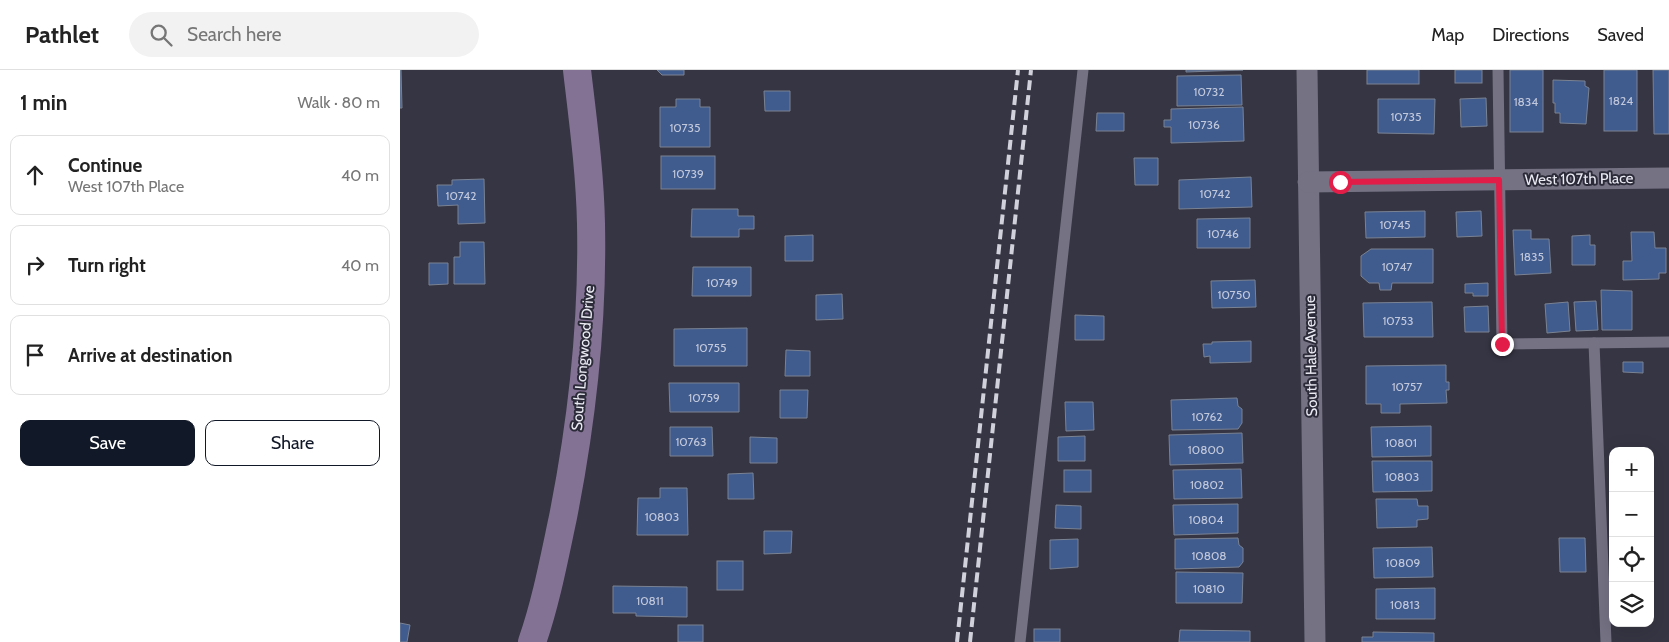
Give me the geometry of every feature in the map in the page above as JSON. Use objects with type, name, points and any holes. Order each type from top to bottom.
[{"type":"street","name":"South Longwood Drive","points":[[532,642],[554,561],[571,478],[583,396],[589,327],[591,224],[587,153],[576,70]]},
{"type":"street","name":"South Hale Avenue","points":[[1307,70],[1315,642]]},
{"type":"street","name":"West 107th Place","points":[[1308,182],[1669,178]]},
{"type":"lane","points":[[1020,642],[1083,70]]},
{"type":"lane","points":[[1498,70],[1502,344],[1669,342]]},
{"type":"lane","points":[[1594,343],[1606,642]]},
{"type":"building","points":[[401,70],[402,108],[400,108]]},
{"type":"building","points":[[657,70],[684,70],[684,75],[662,75]]},
{"type":"building","points":[[1186,70],[1243,70],[1186,72]]},
{"type":"building","points":[[1367,70],[1419,70],[1419,84],[1367,84]]},
{"type":"building","points":[[1455,70],[1482,70],[1482,83],[1455,83]]},
{"type":"building","points":[[1510,70],[1543,70],[1543,132],[1510,132]]},
{"type":"building","points":[[1604,70],[1637,70],[1637,131],[1604,131]]},
{"type":"building","points":[[1653,70],[1669,70],[1669,134],[1654,134]]},
{"type":"building","points":[[1241,75],[1242,105],[1177,106],[1177,76]]},
{"type":"building","points":[[1553,80],[1585,81],[1585,86],[1589,88],[1586,124],[1560,123],[1560,113],[1555,113],[1555,103],[1553,103]]},
{"type":"building","points":[[764,91],[790,91],[790,111],[765,111]]},
{"type":"building","points":[[1486,98],[1487,126],[1461,127],[1460,99]]},
{"type":"building","points":[[676,99],[700,99],[700,107],[710,107],[710,147],[660,147],[660,107],[676,107]]},
{"type":"building","points":[[1378,99],[1435,99],[1434,134],[1378,133]]},
{"type":"building","points":[[1243,107],[1244,141],[1171,143],[1171,127],[1164,127],[1164,120],[1171,120],[1171,109]]},
{"type":"building","points":[[1097,113],[1124,113],[1124,131],[1096,131]]},
{"type":"building","points":[[661,156],[715,156],[715,189],[661,189]]},
{"type":"building","points":[[1134,158],[1158,158],[1158,185],[1135,185]]},
{"type":"building","points":[[1251,177],[1252,207],[1179,209],[1179,180]]},
{"type":"building","points":[[484,179],[485,223],[458,224],[458,205],[438,206],[437,185],[452,185],[452,180]]},
{"type":"building","points":[[692,209],[738,209],[738,216],[754,216],[754,229],[739,229],[739,237],[691,237]]},
{"type":"building","points":[[1425,211],[1425,237],[1366,238],[1365,212]]},
{"type":"building","points":[[1481,211],[1482,236],[1457,237],[1456,212]]},
{"type":"building","points":[[1250,218],[1250,248],[1197,248],[1197,219]]},
{"type":"building","points":[[1513,230],[1531,230],[1531,239],[1549,239],[1551,273],[1515,275]]},
{"type":"building","points":[[1631,232],[1654,232],[1655,248],[1666,248],[1666,273],[1659,273],[1659,279],[1623,280],[1623,261],[1632,261]]},
{"type":"building","points":[[813,235],[813,261],[785,261],[785,236]]},
{"type":"building","points":[[1590,235],[1590,245],[1595,245],[1595,265],[1572,265],[1572,236]]},
{"type":"building","points":[[460,242],[484,242],[485,284],[454,284],[454,257],[460,257]]},
{"type":"building","points":[[1371,249],[1433,249],[1433,283],[1392,283],[1391,290],[1380,290],[1379,283],[1369,283],[1361,276],[1361,256]]},
{"type":"building","points":[[429,263],[448,263],[448,284],[429,285]]},
{"type":"building","points":[[693,267],[751,267],[751,296],[692,296]]},
{"type":"building","points":[[1255,280],[1256,307],[1212,308],[1211,281]]},
{"type":"building","points":[[1488,283],[1488,296],[1473,296],[1473,293],[1465,293],[1465,284]]},
{"type":"building","points":[[1601,290],[1632,291],[1632,330],[1602,330]]},
{"type":"building","points":[[842,294],[843,319],[816,320],[816,295]]},
{"type":"building","points":[[1596,301],[1598,330],[1576,331],[1574,302]]},
{"type":"building","points":[[1432,302],[1433,337],[1364,337],[1363,303]]},
{"type":"building","points":[[1568,302],[1570,331],[1547,333],[1545,304]]},
{"type":"building","points":[[1488,306],[1489,332],[1465,332],[1464,307]]},
{"type":"building","points":[[1075,315],[1104,316],[1104,340],[1075,340]]},
{"type":"building","points":[[747,328],[747,366],[674,366],[674,329]]},
{"type":"building","points":[[1251,341],[1251,362],[1210,363],[1210,356],[1204,357],[1203,344]]},
{"type":"building","points":[[786,350],[810,351],[810,376],[785,376]]},
{"type":"building","points":[[1623,362],[1643,362],[1643,373],[1623,372]]},
{"type":"building","points":[[1446,365],[1446,382],[1449,382],[1449,390],[1446,390],[1447,403],[1400,404],[1400,413],[1381,413],[1381,404],[1366,404],[1366,366]]},
{"type":"building","points":[[669,383],[739,383],[739,412],[670,412]]},
{"type":"building","points":[[780,390],[808,390],[807,418],[780,418]]},
{"type":"building","points":[[1237,398],[1238,406],[1242,409],[1242,423],[1238,429],[1172,430],[1171,400]]},
{"type":"building","points":[[1065,402],[1093,402],[1094,430],[1066,431]]},
{"type":"building","points":[[1431,426],[1431,456],[1372,457],[1371,427]]},
{"type":"building","points":[[670,427],[712,427],[713,456],[670,456]]},
{"type":"building","points":[[1242,433],[1243,463],[1170,465],[1169,435]]},
{"type":"building","points":[[1085,436],[1085,461],[1058,461],[1058,437]]},
{"type":"building","points":[[750,437],[777,438],[777,463],[750,463]]},
{"type":"building","points":[[1372,461],[1432,461],[1432,491],[1373,492]]},
{"type":"building","points":[[1241,469],[1242,498],[1174,499],[1173,470]]},
{"type":"building","points":[[1064,470],[1091,470],[1091,492],[1064,492]]},
{"type":"building","points":[[753,473],[754,499],[728,499],[728,474]]},
{"type":"building","points":[[660,488],[687,488],[688,535],[637,535],[638,498],[660,498]]},
{"type":"building","points":[[1376,499],[1417,499],[1418,506],[1428,506],[1428,519],[1417,520],[1417,527],[1377,528]]},
{"type":"building","points":[[1238,504],[1238,533],[1174,535],[1173,505]]},
{"type":"building","points":[[1056,505],[1081,506],[1081,529],[1055,528]]},
{"type":"building","points":[[764,531],[792,531],[791,553],[764,554]]},
{"type":"building","points":[[1238,538],[1239,545],[1243,548],[1243,562],[1239,567],[1175,569],[1175,539]]},
{"type":"building","points":[[1559,538],[1585,538],[1586,572],[1560,572]]},
{"type":"building","points":[[1078,539],[1078,567],[1050,569],[1050,540]]},
{"type":"building","points":[[1432,547],[1433,577],[1374,578],[1373,548]]},
{"type":"building","points":[[717,561],[743,561],[743,590],[717,590]]},
{"type":"building","points":[[1176,572],[1243,573],[1242,603],[1176,603]]},
{"type":"building","points":[[613,586],[687,587],[687,617],[636,616],[636,613],[613,613]]},
{"type":"building","points":[[1435,588],[1435,619],[1376,619],[1376,589]]},
{"type":"building","points":[[400,623],[410,625],[407,642],[400,642]]},
{"type":"building","points":[[678,625],[703,625],[703,642],[678,642]]},
{"type":"building","points":[[1034,629],[1060,629],[1060,642],[1034,642]]},
{"type":"building","points":[[1180,630],[1250,631],[1250,642],[1179,642]]},
{"type":"building","points":[[1373,632],[1434,633],[1434,642],[1362,642],[1362,637],[1373,637]]},
{"type":"railway","points":[[957,642],[1018,70]]},
{"type":"railway","points":[[970,642],[1031,70]]},
{"type":"route","points":[[1340,182],[1499,180],[1502,344]]}]
